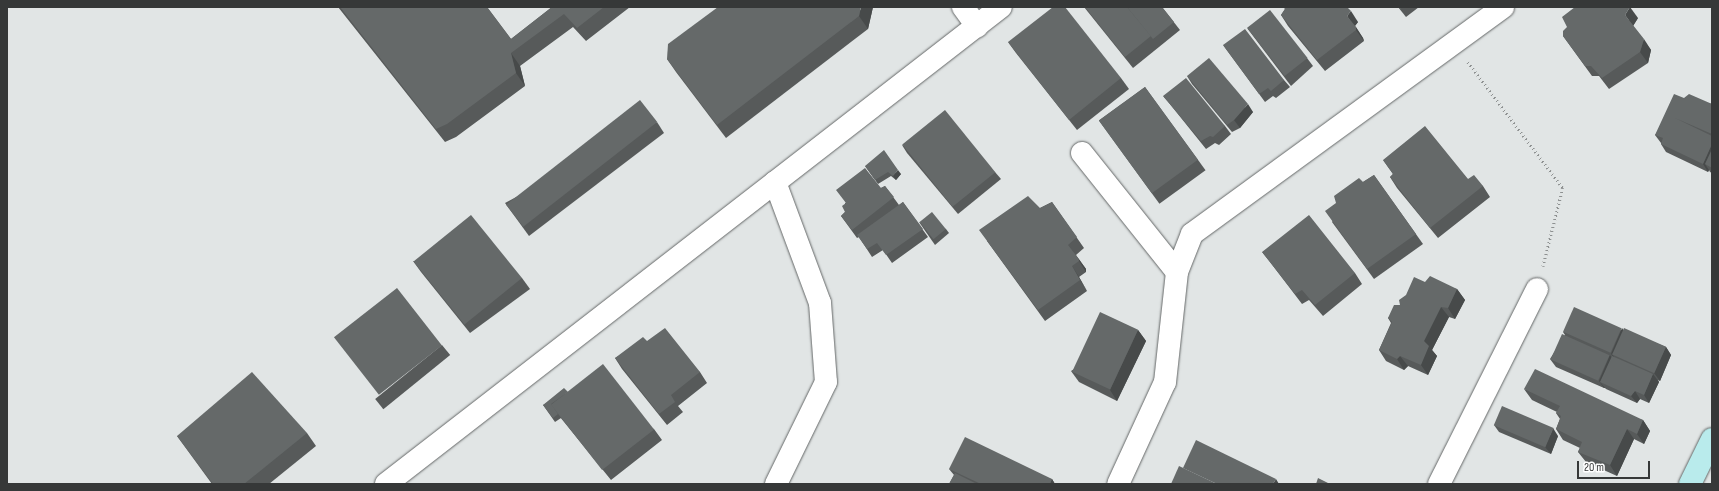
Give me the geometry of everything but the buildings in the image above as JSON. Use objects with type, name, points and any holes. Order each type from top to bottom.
[{"type":"street","points":[[963,7],[977,26]]},
{"type":"street","points":[[386,484],[1001,7]]},
{"type":"street","points":[[1118,484],[1165,382],[1177,272],[1192,234],[1455,44],[1503,7]]},
{"type":"street","points":[[1082,153],[1177,272]]},
{"type":"street","points":[[776,182],[820,303],[826,382],[776,484]]},
{"type":"street","points":[[1439,484],[1538,289]]},
{"type":"street","points":[[1690,484],[1712,439]]},
{"type":"path","points":[[1455,44],[1562,188],[1538,289]]}]
